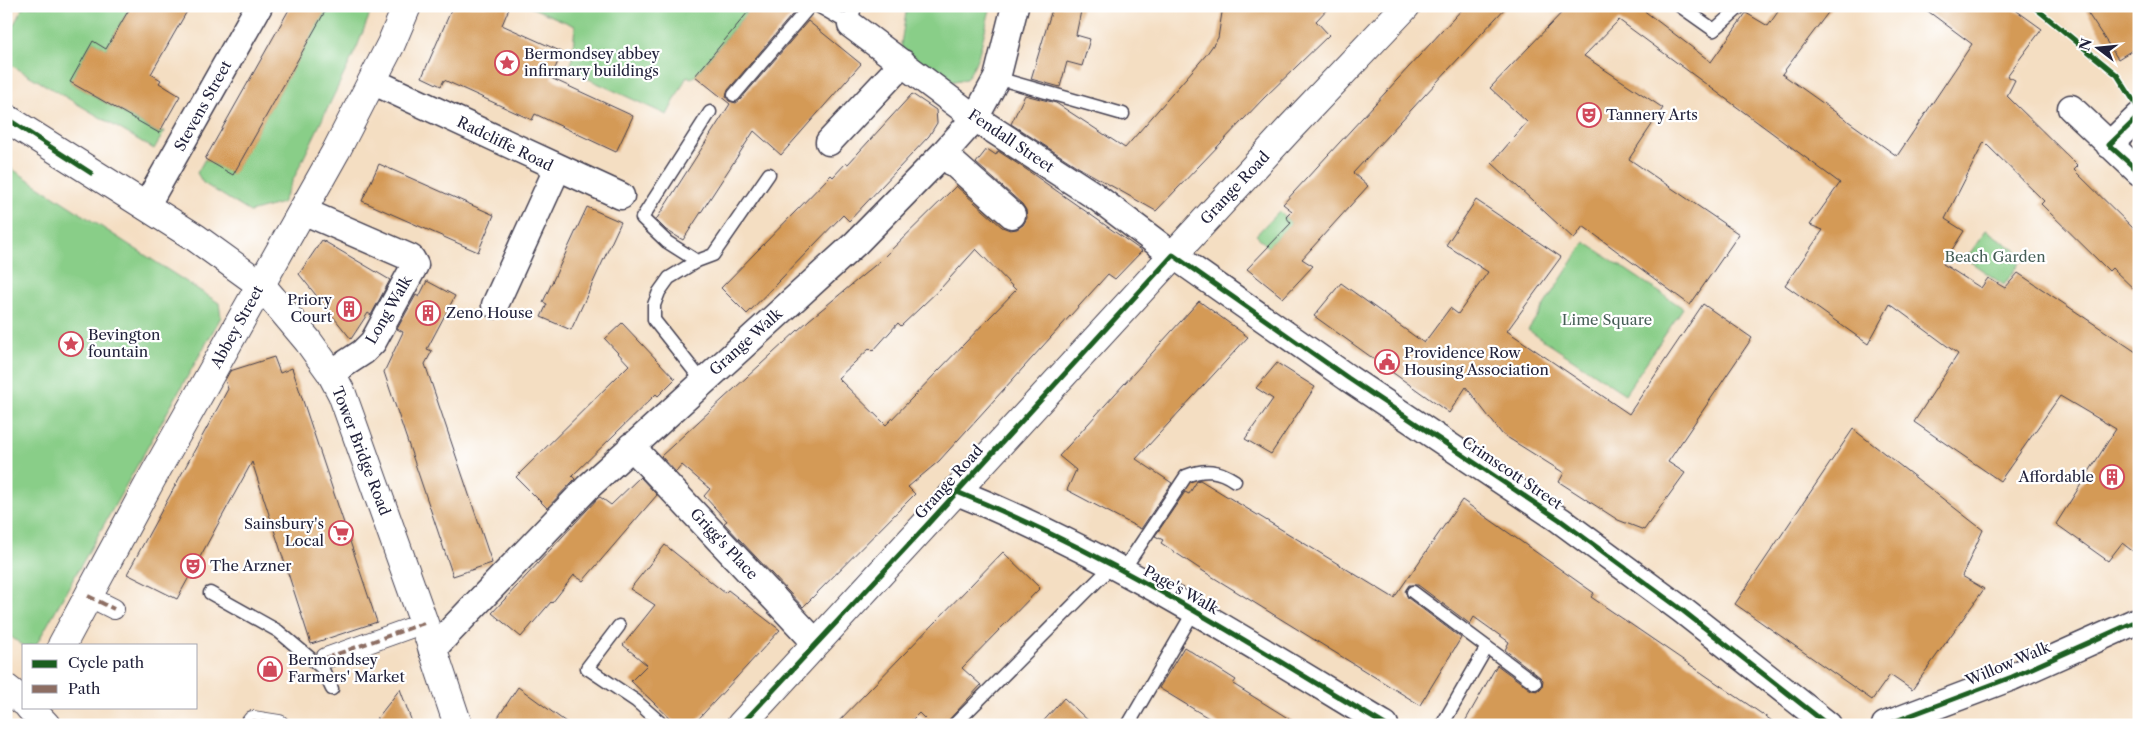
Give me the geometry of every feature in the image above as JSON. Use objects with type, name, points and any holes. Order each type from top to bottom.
[{"type":"main road","name":"Abbey Street","points":[[63,644],[151,480],[303,211],[391,44],[407,6]]},
{"type":"main road","name":"Grange Road","points":[[742,725],[1173,255],[1406,6]]},
{"type":"main road","name":"Tower Bridge Road","points":[[6,118],[204,243],[261,286],[308,341],[331,373],[342,394],[424,623],[458,725]]},
{"type":"main road","points":[[6,688],[22,700]]},
{"type":"main road","points":[[14,725],[24,708]]},
{"type":"main road","points":[[31,708],[46,725]]},
{"type":"street","name":"Stevens Street","points":[[146,206],[259,6]]},
{"type":"street","name":"Grange Walk","points":[[432,650],[588,486],[856,243],[943,154],[975,118],[997,78],[1015,6]]},
{"type":"street","name":"Fendall Street","points":[[853,15],[903,62],[975,118],[1095,196],[1173,255]]},
{"type":"street","points":[[830,142],[903,62]]},
{"type":"street","name":"Radcliffe Road","points":[[372,81],[558,167],[495,304]]},
{"type":"street","points":[[2071,108],[2139,172]]},
{"type":"street","points":[[2109,145],[2139,116]]},
{"type":"street","points":[[943,154],[1012,215]]},
{"type":"street","points":[[558,167],[621,196]]},
{"type":"street","name":"Long Walk","points":[[303,211],[411,258],[415,265],[373,342],[363,352],[331,373]]},
{"type":"street","name":"Crimscott Street","points":[[1173,255],[1356,383],[1560,520],[1682,610],[1828,725]]},
{"type":"street","name":"Grigg's Place","points":[[631,446],[816,643]]},
{"type":"street","name":"Page's Walk","points":[[957,492],[1014,517],[1117,569],[1194,611],[1385,725]]},
{"type":"street","points":[[88,596],[114,609]]},
{"type":"street","name":"Willow Walk","points":[[1885,725],[2012,677],[2139,620]]},
{"type":"street","points":[[326,658],[424,623]]},
{"type":"street","points":[[250,725],[252,721],[279,725]]},
{"type":"lane","points":[[734,95],[810,6]]},
{"type":"lane","points":[[818,6],[853,15]]},
{"type":"lane","points":[[1680,6],[1714,30],[1741,6]]},
{"type":"lane","points":[[997,78],[1123,114]]},
{"type":"lane","points":[[697,261],[667,242],[642,218],[710,112]]},
{"type":"lane","points":[[702,382],[654,320],[654,305],[659,292],[669,278],[697,261],[713,255],[769,174]]},
{"type":"lane","points":[[954,725],[1117,569],[1186,476],[1197,471],[1208,470],[1222,472],[1235,481]]},
{"type":"lane","points":[[1413,592],[1535,683]]},
{"type":"lane","points":[[210,593],[278,631],[322,668],[332,689]]},
{"type":"lane","points":[[1128,725],[1194,611]]},
{"type":"lane","points":[[619,626],[587,668],[636,701],[663,725]]},
{"type":"lane","points":[[1442,725],[1487,647]]},
{"type":"green space","points":[[24,6],[131,6],[106,49],[93,41],[70,82],[158,133],[165,131],[154,149],[6,62],[6,29],[10,31]]},
{"type":"green space","points":[[328,6],[373,6],[357,47],[282,203],[250,212],[203,183],[197,173],[205,159],[233,174]]},
{"type":"green space","points":[[528,6],[752,6],[695,76],[691,78],[687,76],[667,115],[571,71],[575,26]]},
{"type":"green space","points":[[907,6],[991,6],[979,54],[966,79],[949,82],[903,52],[901,44]]},
{"type":"green space","points":[[6,165],[219,303],[221,317],[37,644],[22,645],[11,637],[6,637]]},
{"type":"green space","points":[[1279,211],[1291,223],[1268,247],[1256,235]]},
{"type":"green space","name":"Beach Garden","points":[[1986,230],[2024,256],[2004,285],[1966,259]]},
{"type":"green space","name":"Lime Square","points":[[1585,242],[1683,308],[1625,394],[1528,330]]},
{"type":"building","points":[[131,6],[190,6],[151,74],[161,80],[159,83],[180,96],[159,133],[70,82],[93,41],[106,49]]},
{"type":"building","points":[[291,6],[328,6],[233,175],[205,159]]},
{"type":"building","points":[[453,6],[510,6],[502,25],[562,52],[551,78],[633,116],[616,152],[535,114],[532,120],[444,80],[441,86],[422,77]]},
{"type":"building","points":[[753,6],[791,6],[796,10],[728,90],[726,97],[729,101],[736,103],[740,100],[808,21],[861,64],[781,155],[754,131],[683,240],[666,230],[656,220],[730,104],[695,76]]},
{"type":"building","points":[[1053,6],[1082,6],[1076,35],[1090,39],[1082,66],[1067,62],[1060,87],[1031,79]]},
{"type":"building","points":[[1223,6],[1330,6],[1316,21],[1329,35],[1264,98],[1156,211],[1078,167],[1011,124],[1025,95],[1056,103],[1125,148],[1206,55],[1218,38]]},
{"type":"building","points":[[1465,6],[1507,6],[1353,173],[1368,186],[1302,259],[1313,266],[1283,298],[1247,269],[1291,223],[1286,217],[1292,211],[1283,204]]},
{"type":"building","points":[[1568,6],[1638,6],[1711,62],[1746,13],[1768,26],[1782,6],[1833,6],[1782,74],[1897,156],[1972,44],[1921,6],[2010,6],[2042,29],[2007,76],[2015,80],[2007,96],[2078,166],[2074,170],[2139,234],[2139,294],[2112,268],[2109,271],[2041,204],[2044,201],[1984,142],[1945,219],[1964,231],[1943,264],[1981,288],[1988,278],[2005,288],[2018,273],[2139,354],[2139,556],[2122,543],[2108,561],[2056,524],[2116,429],[2060,396],[2000,481],[1914,422],[1958,354],[1890,304],[1868,344],[1785,285],[1823,230],[1810,225],[1840,183],[1619,20],[1584,56],[1663,108],[1629,159],[1739,234],[1690,305],[1583,226],[1574,239],[1492,163],[1527,122],[1490,88]]},
{"type":"building","points":[[2083,6],[2139,6],[2139,46],[2118,59]]},
{"type":"building","points":[[912,94],[936,110],[937,123],[929,136],[849,221],[843,215],[747,314],[721,288],[831,175],[833,177],[846,163],[848,164]]},
{"type":"building","points":[[987,149],[996,155],[998,151],[1142,251],[1115,279],[1108,274],[939,461],[908,487],[915,494],[803,607],[724,523],[727,521],[704,496],[710,489],[682,465],[676,472],[661,456],[809,320],[880,261],[956,186],[1002,227],[1010,230],[1017,229],[1023,225],[1027,218],[1026,210],[1022,204],[976,163]],"holes":[[[976,249],[1016,290],[886,425],[838,378],[870,348],[873,351],[898,323],[901,326],[941,288]]]},
{"type":"building","points":[[379,164],[494,215],[478,252],[362,201]]},
{"type":"building","points":[[1476,200],[1561,257],[1507,331],[1629,414],[1703,304],[1752,338],[1668,462],[1685,473],[1644,530],[1618,520],[1559,482],[1564,473],[1502,434],[1466,387],[1449,413],[1314,316],[1341,283],[1424,343],[1450,308],[1458,314],[1488,272],[1446,245]]},
{"type":"building","points":[[587,207],[621,222],[571,330],[541,317],[547,304],[543,302]]},
{"type":"building","name":"Priory Court","points":[[322,240],[390,280],[371,315],[368,313],[351,339],[299,274]]},
{"type":"building","points":[[427,281],[455,296],[427,349],[432,351],[425,364],[492,563],[453,576],[384,372],[403,332],[397,329],[416,295],[419,297]]},
{"type":"building","points":[[1199,301],[1248,337],[1136,459],[1172,483],[1141,529],[1067,490],[1076,470],[1059,456]]},
{"type":"building","points":[[622,323],[675,379],[658,396],[656,394],[572,476],[575,479],[547,508],[516,477],[629,365],[605,339]]},
{"type":"building","points":[[274,357],[280,373],[292,368],[377,622],[311,644],[252,462],[177,599],[127,574],[228,389],[225,380],[230,371]]},
{"type":"building","points":[[1277,363],[1315,387],[1271,454],[1245,439],[1273,399],[1256,388]]},
{"type":"building","points":[[1853,429],[1983,530],[1962,576],[1984,589],[1912,690],[1890,675],[1872,700],[1735,604]]},
{"type":"building","points":[[640,477],[657,495],[583,581],[574,575],[521,637],[492,613],[598,498],[600,497],[611,505]]},
{"type":"building","points":[[1200,480],[1394,598],[1462,500],[1594,593],[1591,597],[1778,725],[1463,725],[1497,665],[1531,690],[1538,691],[1542,687],[1543,680],[1540,677],[1505,650],[1509,642],[1474,617],[1470,624],[1418,585],[1409,585],[1405,591],[1408,598],[1461,638],[1420,705],[1161,543],[1163,540],[1155,536],[1185,492],[1189,494],[1197,481]]},
{"type":"building","points":[[665,545],[725,593],[728,590],[780,630],[693,725],[677,725],[631,681],[647,665],[623,645],[655,605],[630,589]]},
{"type":"building","points":[[1003,552],[1040,588],[962,668],[981,685],[944,725],[931,725],[919,713],[907,725],[835,725]]},
{"type":"building","points":[[1184,647],[1236,680],[1233,684],[1299,725],[1220,725],[1159,688]]},
{"type":"building","points":[[518,687],[570,725],[493,725]]},
{"type":"building","points":[[400,689],[413,725],[372,725]]},
{"type":"building","points":[[1064,698],[1093,725],[1040,725]]},
{"type":"marked path","points":[[88,596],[114,609]]},
{"type":"marked path","points":[[326,658],[424,623]]},
{"type":"marked path","points":[[250,725],[253,721],[279,725]]},
{"type":"cycle path","points":[[2033,6],[2117,75],[2139,109]]},
{"type":"cycle path","points":[[2139,116],[2109,145],[2139,172]]},
{"type":"cycle path","points":[[6,118],[91,173]]},
{"type":"cycle path","points":[[741,725],[926,526],[1173,255],[1348,378],[1560,520],[1682,610],[1828,725]]},
{"type":"cycle path","points":[[957,492],[1013,516],[1122,570],[1228,630],[1385,725]]},
{"type":"cycle path","points":[[1885,725],[2012,677],[2139,620]]},
{"type":"place","name":"Bermondsey abbey infirmary buildings","points":[[507,63]]},
{"type":"place","name":"Tannery Arts","points":[[1589,115]]},
{"type":"place","name":"Priory Court","points":[[349,309]]},
{"type":"place","name":"Zeno House","points":[[428,313]]},
{"type":"place","name":"Bevington fountain","points":[[71,344]]},
{"type":"place","name":"Providence Row Housing Association","points":[[1387,362]]},
{"type":"place","name":"Affordable","points":[[2112,477]]},
{"type":"place","name":"Sainsbury's Local","points":[[341,533]]},
{"type":"place","name":"The Arzner","points":[[193,566]]},
{"type":"place","name":"Bermondsey Farmers' Market","points":[[270,669]]}]
